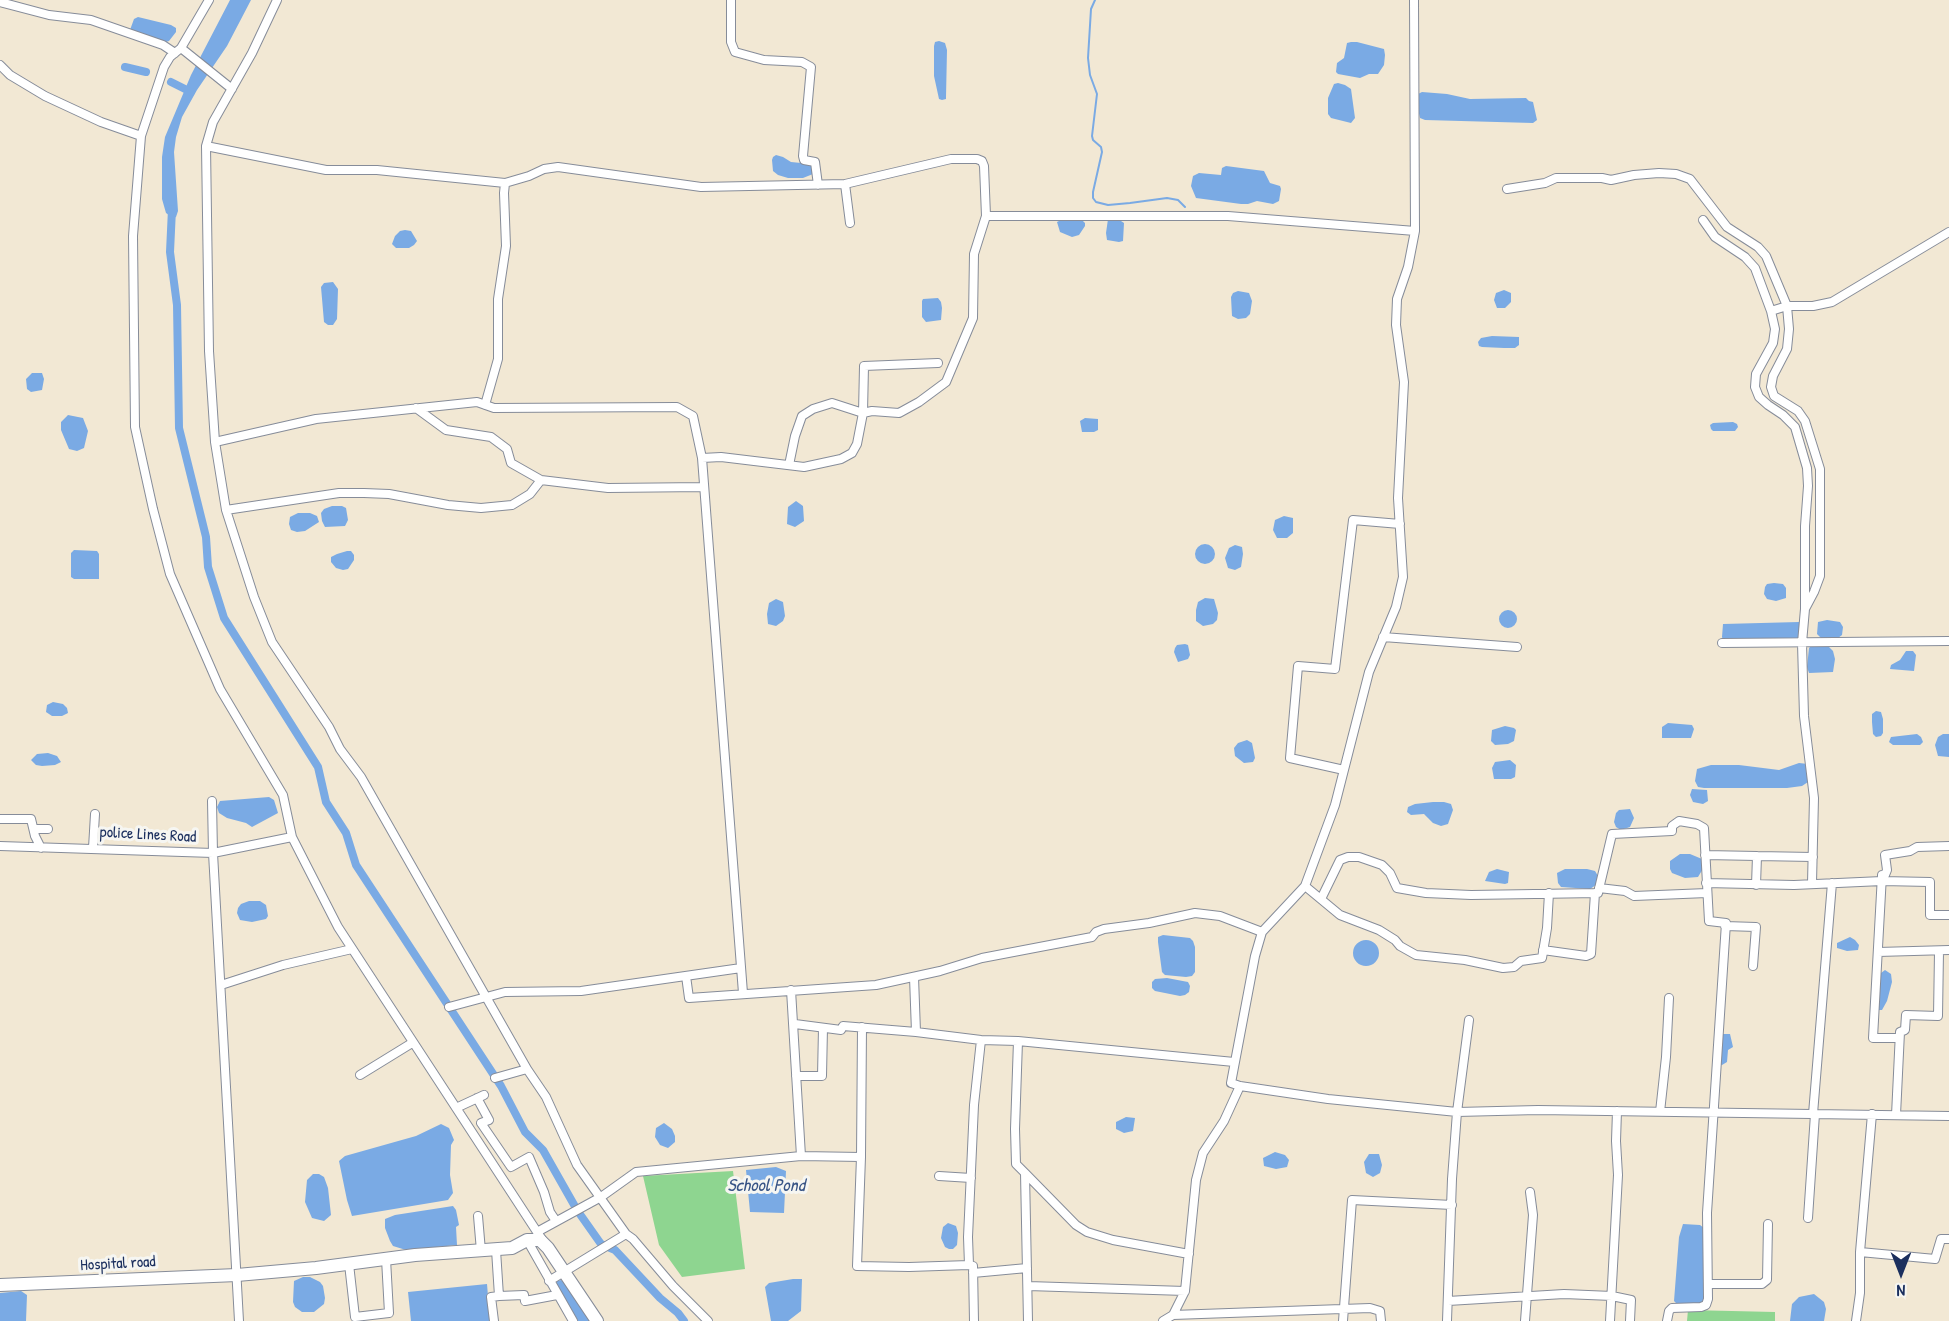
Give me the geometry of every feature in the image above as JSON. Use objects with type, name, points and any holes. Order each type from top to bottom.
[{"type":"street","points":[[209,0],[178,50],[164,67],[141,136],[133,236],[135,427],[170,574],[220,689],[283,795],[292,837],[338,927],[539,1240],[597,1321]]},
{"type":"street","points":[[277,0],[252,53],[213,122],[206,146],[208,351],[214,442],[226,510],[254,597],[272,642],[329,727],[340,749],[361,777],[527,1069],[546,1097],[577,1165],[626,1234],[633,1239],[673,1287],[708,1321]]},
{"type":"street","points":[[731,0],[731,42],[735,52],[764,60],[802,62],[811,68],[803,156],[804,160],[815,162],[818,185]]},
{"type":"street","points":[[1414,0],[1415,231],[1408,267],[1396,299],[1396,325],[1404,382],[1398,498],[1403,577],[1396,607],[1369,672],[1335,806],[1305,886],[1262,932],[1255,956],[1231,1083],[1328,1099],[1457,1112],[1617,1111],[1949,1116]]},
{"type":"street","points":[[0,2],[49,15],[91,20],[178,50],[232,88]]},
{"type":"street","points":[[0,65],[10,75],[45,96],[101,122],[141,136]]},
{"type":"street","points":[[206,146],[326,170],[377,170],[505,183],[544,169],[558,167],[701,188],[845,184],[951,159],[982,161],[986,216],[974,254],[974,318],[946,382],[919,402],[899,413],[872,411],[863,413],[832,403],[813,409],[802,416],[789,465]]},
{"type":"street","points":[[1507,189],[1545,183],[1556,178],[1611,180],[1634,175],[1676,174],[1690,179],[1727,227],[1758,247],[1766,256],[1787,306],[1789,329],[1787,350],[1773,376],[1771,387],[1774,396],[1798,411],[1805,421],[1820,469],[1820,576],[1804,609]]},
{"type":"street","points":[[485,405],[498,359],[498,299],[506,246],[505,183]]},
{"type":"street","points":[[845,184],[850,224]]},
{"type":"street","points":[[986,216],[1228,216],[1415,231]]},
{"type":"street","points":[[1703,220],[1715,237],[1745,257],[1755,268],[1771,311],[1775,329],[1773,343],[1756,374],[1755,387],[1759,397],[1795,427],[1807,468],[1802,643],[1804,716],[1814,798],[1812,883]]},
{"type":"street","points":[[1771,311],[1787,306],[1813,306],[1832,302],[1949,232]]},
{"type":"street","points":[[702,458],[721,457],[804,467],[826,463],[852,453],[857,444],[863,413],[864,366],[938,363]]},
{"type":"street","points":[[214,442],[316,418],[477,402],[502,408],[676,407],[693,416],[702,458],[744,993]]},
{"type":"street","points":[[416,408],[446,430],[491,437],[507,449],[511,463],[541,480],[608,488],[704,487]]},
{"type":"street","points":[[226,510],[339,494],[364,493],[389,494],[448,505],[481,508],[512,505],[531,494],[541,480]]},
{"type":"street","points":[[1344,770],[1290,758],[1298,666],[1335,669],[1353,520],[1400,524]]},
{"type":"street","points":[[1383,637],[1517,647]]},
{"type":"street","points":[[1722,643],[1949,641]]},
{"type":"street","points":[[212,801],[239,1321]]},
{"type":"street","points":[[93,848],[95,814]]},
{"type":"street","points":[[0,819],[31,819],[41,848]]},
{"type":"street","points":[[1543,950],[1586,956],[1591,954],[1597,890],[1612,834],[1672,831],[1672,826],[1679,821],[1697,824],[1704,828],[1709,921],[1726,923],[1707,1213],[1708,1303],[1701,1307],[1672,1308],[1667,1321]]},
{"type":"street","points":[[34,829],[48,829]]},
{"type":"street","name":"police Lines Road","points":[[0,846],[213,853],[292,837]]},
{"type":"street","points":[[1899,1038],[1873,1038],[1882,875],[1885,875],[1887,870],[1885,855],[1910,851],[1917,847],[1949,846]]},
{"type":"street","points":[[1705,855],[1813,857]]},
{"type":"street","points":[[1756,885],[1757,856]]},
{"type":"street","points":[[1321,899],[1340,860],[1347,857],[1359,857],[1382,865],[1390,873],[1397,888],[1426,893],[1471,895],[1597,890],[1625,891],[1634,896],[1707,893]]},
{"type":"street","points":[[1706,883],[1756,885],[1882,881],[1930,882],[1930,915],[1949,915]]},
{"type":"street","points":[[1808,1218],[1832,883]]},
{"type":"street","points":[[1305,886],[1340,915],[1379,930],[1416,955],[1510,968],[1521,961],[1542,958],[1549,893]]},
{"type":"street","points":[[686,976],[689,998],[876,985],[940,971],[982,958],[1092,937],[1096,932],[1104,929],[1149,923],[1195,913],[1220,916],[1262,932]]},
{"type":"street","points":[[1725,926],[1756,927],[1753,966]]},
{"type":"street","points":[[220,985],[283,965],[352,949]]},
{"type":"street","points":[[1878,952],[1949,950]]},
{"type":"street","points":[[1896,1115],[1900,1032],[1905,1030],[1906,1016],[1938,1016],[1939,952]]},
{"type":"street","points":[[449,1006],[505,992],[581,991],[741,968]]},
{"type":"street","points":[[914,977],[916,1032]]},
{"type":"street","points":[[791,990],[795,1024],[801,1156]]},
{"type":"street","points":[[1660,1112],[1669,998]]},
{"type":"street","points":[[1448,1321],[1452,1179],[1468,1020]]},
{"type":"street","points":[[795,1024],[841,1030],[843,1026],[861,1027],[1234,1062]]},
{"type":"street","points":[[861,1027],[861,1157],[857,1266],[1027,1268]]},
{"type":"street","points":[[796,1076],[822,1076],[823,1028]]},
{"type":"street","points":[[974,1321],[968,1237],[974,1106],[981,1040]]},
{"type":"street","points":[[1018,1041],[1016,1164],[1076,1225],[1087,1232],[1113,1240],[1189,1254]]},
{"type":"street","points":[[360,1075],[412,1043]]},
{"type":"street","points":[[495,1078],[527,1069]]},
{"type":"street","points":[[1173,1315],[1185,1291],[1196,1180],[1203,1153],[1224,1121],[1240,1086]]},
{"type":"street","points":[[456,1108],[480,1097],[489,1120],[482,1123],[512,1167],[529,1157],[550,1212],[556,1221]]},
{"type":"street","points":[[1610,1321],[1618,1175],[1617,1111]]},
{"type":"street","points":[[1856,1321],[1860,1293],[1860,1252],[1872,1114]]},
{"type":"street","points":[[539,1240],[556,1221],[601,1197],[636,1172],[801,1156],[861,1157]]},
{"type":"street","points":[[1025,1173],[1028,1321]]},
{"type":"street","points":[[939,1176],[971,1178]]},
{"type":"street","points":[[1525,1321],[1533,1215],[1530,1192]]},
{"type":"street","points":[[1343,1321],[1352,1200],[1452,1205]]},
{"type":"street","points":[[478,1216],[481,1251]]},
{"type":"street","points":[[1708,1284],[1758,1284],[1767,1280],[1768,1224]]},
{"type":"street","points":[[549,1281],[626,1234]]},
{"type":"street","points":[[1860,1252],[1935,1259],[1941,1239],[1949,1239]]},
{"type":"street","points":[[539,1240],[549,1281],[573,1321]]},
{"type":"street","name":"Hospital road","points":[[0,1285],[237,1275],[496,1250],[539,1240]]},
{"type":"street","points":[[496,1250],[499,1296]]},
{"type":"street","points":[[349,1264],[355,1319],[389,1313],[386,1259]]},
{"type":"street","points":[[1028,1286],[1185,1291]]},
{"type":"street","points":[[1448,1301],[1564,1294],[1612,1296],[1631,1300],[1630,1321]]},
{"type":"street","points":[[494,1321],[491,1297],[524,1295],[525,1301],[557,1295]]},
{"type":"street","points":[[1162,1321],[1173,1315],[1344,1309],[1378,1310],[1381,1314],[1381,1321]]},
{"type":"green space","points":[[733,1171],[745,1269],[682,1277],[659,1245],[643,1176]]},
{"type":"green space","points":[[1688,1310],[1775,1312],[1775,1321],[1687,1321]]},
{"type":"water","points":[[230,0],[251,0],[227,46],[182,117],[174,152],[178,211],[176,217],[173,218],[166,213],[162,199],[162,157],[165,137],[191,75]]},
{"type":"water","points":[[138,17],[171,25],[176,28],[176,32],[169,41],[163,43],[130,30],[134,19]]},
{"type":"water","points":[[935,42],[945,43],[947,50],[946,99],[942,100],[939,99],[934,76],[934,46]]},
{"type":"water","points":[[1347,43],[1384,49],[1384,65],[1378,74],[1369,74],[1360,78],[1336,72],[1337,63],[1344,58]]},
{"type":"water","points":[[1338,83],[1351,89],[1355,118],[1351,123],[1331,118],[1328,114],[1328,98],[1334,84]]},
{"type":"water","points":[[1422,92],[1470,99],[1526,98],[1533,102],[1537,120],[1533,123],[1425,120],[1420,118],[1417,105],[1418,94]]},
{"type":"water","points":[[776,155],[791,162],[811,164],[813,174],[803,178],[778,175],[773,171],[772,160]]},
{"type":"water","points":[[1226,166],[1264,171],[1270,183],[1280,186],[1279,201],[1273,204],[1257,201],[1241,204],[1196,198],[1191,186],[1193,176],[1199,173],[1221,175],[1222,168]]},
{"type":"water","points":[[1071,219],[1082,220],[1085,223],[1079,235],[1072,237],[1060,232],[1057,222]]},
{"type":"water","points":[[1108,219],[1124,223],[1123,241],[1107,240]]},
{"type":"water","points":[[405,230],[411,231],[417,241],[409,248],[396,248],[392,244],[395,236]]},
{"type":"water","points":[[333,282],[338,289],[337,319],[333,325],[328,325],[324,322],[321,287],[324,283]]},
{"type":"water","points":[[1504,290],[1511,293],[1511,302],[1505,308],[1497,308],[1494,300],[1496,293]]},
{"type":"water","points":[[1238,291],[1249,293],[1252,301],[1250,314],[1246,318],[1238,319],[1232,316],[1231,297]]},
{"type":"water","points":[[938,298],[942,308],[941,320],[926,322],[922,317],[923,299]]},
{"type":"water","points":[[1519,337],[1519,345],[1515,348],[1479,346],[1478,342],[1481,338]]},
{"type":"water","points":[[32,373],[42,373],[44,379],[42,390],[31,392],[27,389],[26,379]]},
{"type":"water","points":[[68,415],[83,418],[88,431],[84,448],[77,451],[69,449],[61,430],[61,422]]},
{"type":"water","points":[[1085,418],[1098,419],[1098,430],[1082,432],[1080,421]]},
{"type":"water","points":[[1733,422],[1738,427],[1735,431],[1713,431],[1710,425],[1713,423]]},
{"type":"water","points":[[796,501],[803,506],[804,521],[795,527],[787,524],[788,507]]},
{"type":"water","points":[[332,506],[346,508],[348,520],[345,526],[325,527],[321,513]]},
{"type":"water","points":[[298,513],[310,513],[317,516],[319,522],[305,531],[291,530],[290,517]]},
{"type":"water","points":[[1284,516],[1293,518],[1293,533],[1287,538],[1277,538],[1273,530],[1275,520]]},
{"type":"water","points":[[1205,544],[1212,547],[1215,554],[1212,561],[1205,564],[1198,561],[1195,554],[1198,547]]},
{"type":"water","points":[[1235,545],[1242,547],[1243,554],[1241,567],[1235,570],[1228,568],[1225,558],[1229,548]]},
{"type":"water","points":[[74,550],[97,551],[99,579],[71,577],[71,553]]},
{"type":"water","points":[[351,551],[354,560],[348,569],[336,568],[331,562],[331,557]]},
{"type":"water","points":[[1767,584],[1783,584],[1786,588],[1786,598],[1776,601],[1767,599],[1764,594],[1765,587]]},
{"type":"water","points":[[1205,598],[1214,599],[1218,613],[1217,620],[1213,624],[1203,626],[1196,621],[1196,610],[1198,602]]},
{"type":"water","points":[[776,599],[783,602],[785,616],[783,621],[776,626],[768,624],[767,614],[769,603]]},
{"type":"water","points":[[1508,610],[1514,613],[1517,619],[1514,625],[1508,628],[1502,625],[1499,619],[1502,613]]},
{"type":"water","points":[[1827,620],[1840,622],[1843,627],[1842,635],[1838,638],[1821,638],[1817,634],[1818,622]]},
{"type":"water","points":[[1799,622],[1799,639],[1723,640],[1722,637],[1723,624]]},
{"type":"water","points":[[1820,644],[1833,651],[1835,659],[1833,672],[1809,673],[1807,667],[1809,648]]},
{"type":"water","points":[[1177,645],[1188,645],[1190,655],[1188,659],[1178,662],[1174,652],[1175,648]]},
{"type":"water","points":[[1906,651],[1913,651],[1916,655],[1914,671],[1890,669],[1891,665],[1900,660]]},
{"type":"water","points":[[53,702],[63,704],[68,713],[62,716],[52,716],[46,712],[47,705]]},
{"type":"water","points":[[1876,711],[1881,712],[1883,733],[1876,737],[1873,734],[1872,714]]},
{"type":"water","points":[[1668,723],[1692,725],[1694,729],[1691,738],[1662,738],[1662,727]]},
{"type":"water","points":[[1505,726],[1516,730],[1514,741],[1495,745],[1491,741],[1492,730]]},
{"type":"water","points":[[1917,734],[1923,742],[1920,745],[1893,745],[1889,742],[1891,737]]},
{"type":"water","points":[[1949,734],[1949,757],[1938,756],[1935,745],[1938,737]]},
{"type":"water","points":[[1247,740],[1252,743],[1255,758],[1253,762],[1244,763],[1235,756],[1234,748],[1238,743]]},
{"type":"water","points":[[48,753],[57,756],[61,762],[42,766],[36,765],[31,760],[37,754]]},
{"type":"water","points":[[1510,760],[1516,765],[1515,777],[1494,779],[1492,768],[1495,762]]},
{"type":"water","points":[[1799,763],[1808,764],[1808,782],[1802,786],[1704,788],[1698,787],[1695,781],[1697,769],[1711,765],[1739,765],[1779,770]]},
{"type":"water","points":[[1692,789],[1707,790],[1708,801],[1703,804],[1693,802],[1690,795]]},
{"type":"water","points":[[269,797],[274,800],[278,813],[252,827],[227,818],[219,813],[217,807],[220,801]]},
{"type":"water","points":[[1433,802],[1451,804],[1453,810],[1448,824],[1441,826],[1433,823],[1424,814],[1411,815],[1407,812],[1408,807],[1415,804]]},
{"type":"water","points":[[1630,809],[1634,818],[1630,827],[1621,830],[1614,822],[1616,813],[1619,810]]},
{"type":"water","points":[[1680,854],[1690,854],[1702,859],[1704,867],[1698,877],[1685,878],[1672,873],[1670,861]]},
{"type":"water","points":[[1497,869],[1509,872],[1508,883],[1485,881],[1489,872]]},
{"type":"water","points":[[1565,869],[1595,871],[1598,876],[1596,885],[1590,889],[1561,887],[1557,873]]},
{"type":"water","points":[[249,901],[260,901],[266,905],[268,916],[266,919],[252,922],[240,920],[237,913],[238,908]]},
{"type":"water","points":[[1163,935],[1190,938],[1193,941],[1195,972],[1192,976],[1165,975],[1162,972],[1158,937]]},
{"type":"water","points":[[1850,937],[1859,945],[1858,950],[1847,951],[1837,948],[1837,943]]},
{"type":"water","points":[[1366,940],[1376,943],[1379,953],[1376,963],[1366,966],[1356,963],[1353,953],[1356,943]]},
{"type":"water","points":[[1885,970],[1891,974],[1892,982],[1887,1001],[1882,1010],[1878,1010],[1880,978],[1881,973]]},
{"type":"water","points":[[1167,978],[1188,982],[1189,992],[1180,996],[1155,991],[1152,988],[1152,982],[1155,979]]},
{"type":"water","points":[[1720,1034],[1730,1034],[1733,1047],[1728,1050],[1727,1062],[1722,1065],[1718,1064]]},
{"type":"water","points":[[1126,1117],[1135,1118],[1133,1131],[1124,1133],[1116,1129],[1116,1122]]},
{"type":"water","points":[[664,1123],[672,1129],[675,1136],[675,1142],[668,1148],[660,1145],[655,1137],[656,1128]]},
{"type":"water","points":[[441,1124],[449,1128],[454,1140],[451,1145],[450,1175],[453,1193],[448,1200],[352,1216],[339,1161],[345,1156],[416,1136]]},
{"type":"water","points":[[1275,1152],[1285,1155],[1289,1160],[1287,1167],[1276,1169],[1264,1166],[1263,1158]]},
{"type":"water","points":[[1369,1154],[1379,1154],[1382,1165],[1380,1173],[1373,1177],[1366,1173],[1364,1162]]},
{"type":"water","name":"School Pond","points":[[776,1167],[786,1171],[784,1213],[750,1212],[746,1170]]},
{"type":"water","points":[[313,1174],[324,1177],[328,1188],[331,1215],[324,1221],[312,1218],[305,1202],[307,1180]]},
{"type":"water","points":[[453,1206],[459,1225],[456,1227],[457,1245],[406,1250],[393,1246],[385,1228],[385,1219],[395,1215]]},
{"type":"water","points":[[948,1223],[956,1226],[958,1233],[957,1245],[953,1249],[945,1247],[941,1238],[943,1227]]},
{"type":"water","points":[[1683,1224],[1700,1225],[1704,1228],[1704,1304],[1677,1304],[1674,1301],[1679,1237]]},
{"type":"water","points":[[310,1277],[323,1286],[324,1304],[314,1312],[302,1312],[295,1307],[293,1302],[294,1281]]},
{"type":"water","points":[[802,1279],[801,1311],[788,1321],[771,1321],[765,1287],[769,1283]]},
{"type":"water","points":[[561,1280],[566,1283],[592,1321],[578,1321],[557,1284],[557,1281]]},
{"type":"water","points":[[487,1284],[490,1321],[411,1321],[408,1292]]},
{"type":"water","points":[[21,1291],[27,1295],[26,1321],[0,1321],[0,1293]]},
{"type":"water","points":[[1814,1294],[1824,1302],[1826,1309],[1824,1321],[1790,1321],[1792,1304],[1799,1297]]},
{"type":"waterway","points":[[1095,0],[1091,9],[1088,58],[1090,75],[1097,94],[1092,136],[1101,147],[1102,152],[1093,198],[1096,202],[1108,205],[1167,198],[1178,200],[1185,207]]},
{"type":"waterway","points":[[125,67],[146,72]]},
{"type":"waterway","points":[[171,82],[191,92]]},
{"type":"waterway","points":[[172,209],[170,252],[177,305],[179,428],[206,537],[208,567],[224,618],[318,767],[326,802],[346,833],[356,865],[501,1086],[525,1132],[543,1150],[577,1210],[601,1244],[615,1250],[684,1321]]}]
